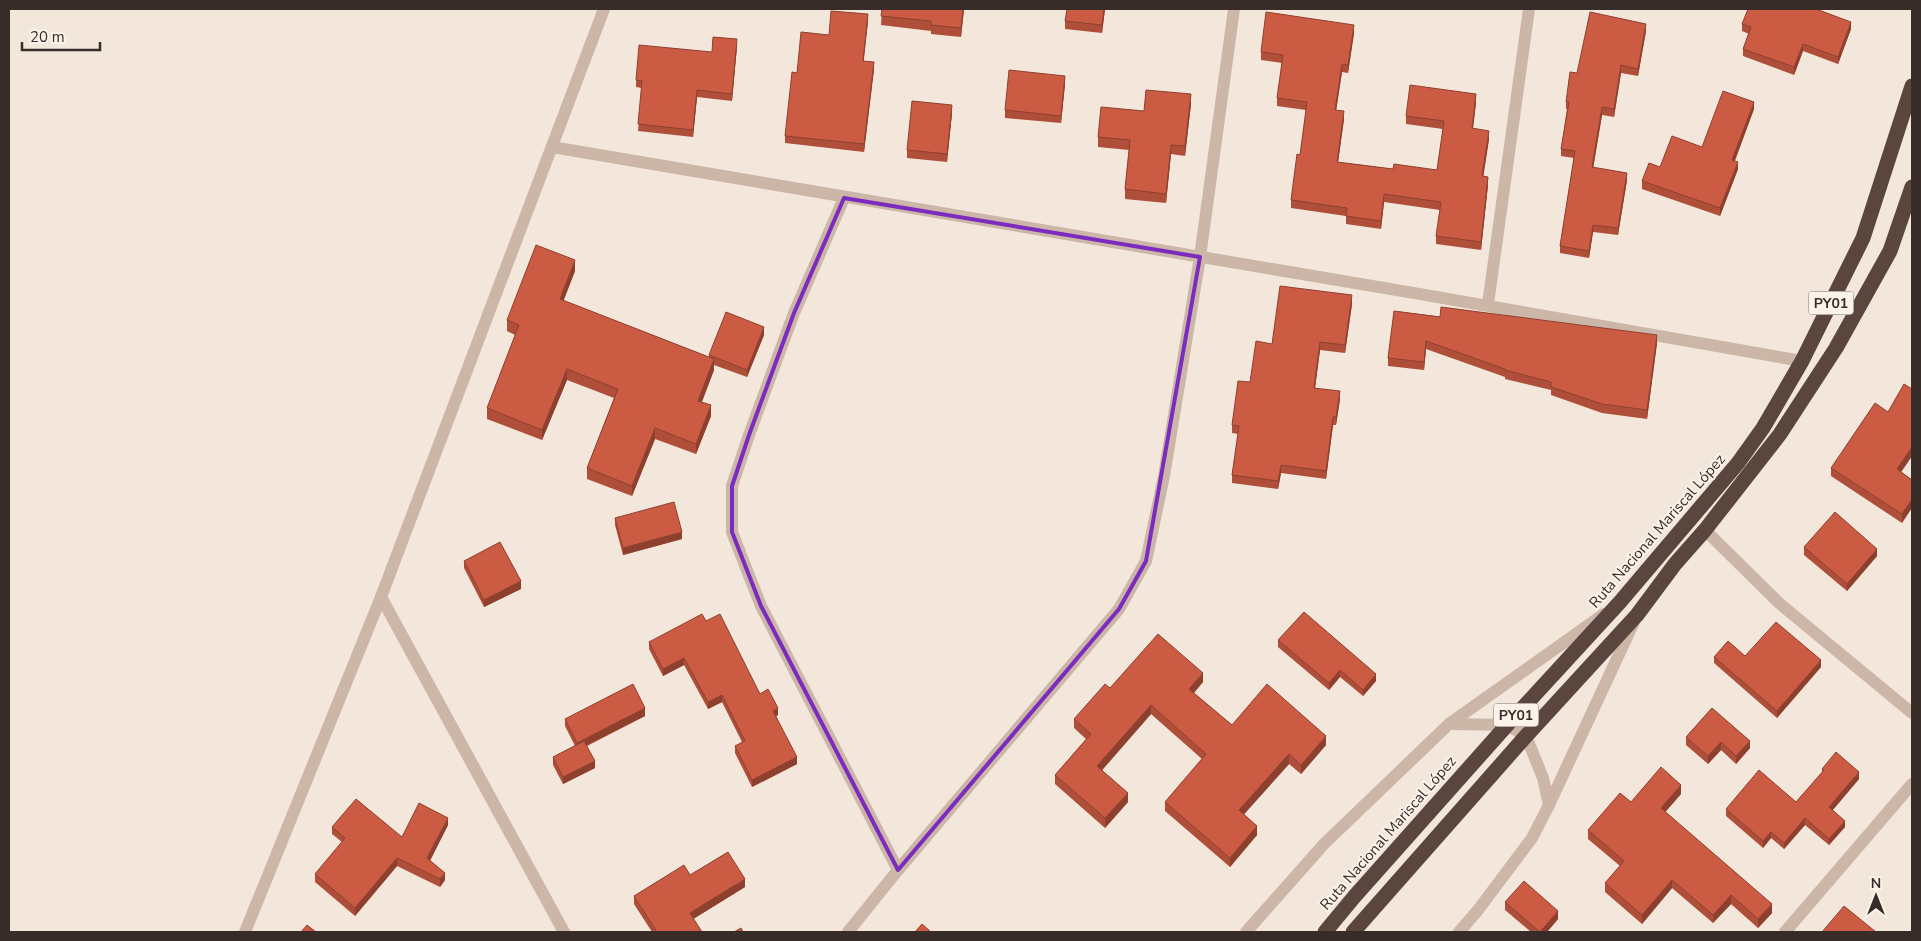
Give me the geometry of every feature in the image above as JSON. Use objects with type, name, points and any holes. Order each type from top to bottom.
[{"type":"highway","name":"Ruta Nacional Mariscal López","points":[[1325,932],[1507,725],[1620,602],[1738,463],[1763,428],[1802,361],[1863,238],[1912,86]]},
{"type":"highway","name":"PY01","points":[[1353,932],[1526,736],[1637,615],[1675,564],[1706,530],[1780,434],[1836,348],[1890,251],[1912,187]]},
{"type":"street","points":[[245,932],[381,597],[604,9]]},
{"type":"street","points":[[848,932],[898,870],[1119,609],[1146,561],[1164,476],[1200,257],[1234,9]]},
{"type":"street","points":[[1488,304],[1529,9]]},
{"type":"street","points":[[552,147],[844,198],[1488,304],[1802,361]]},
{"type":"street","points":[[844,198],[794,313],[746,444],[732,486],[732,532],[761,606],[898,870]]},
{"type":"street","points":[[1706,530],[1779,603],[1912,713]]},
{"type":"street","points":[[381,597],[564,932]]},
{"type":"street","points":[[1246,932],[1324,844],[1449,724],[1620,602]]},
{"type":"street","points":[[1459,932],[1478,910],[1532,838],[1550,805],[1637,615]]},
{"type":"street","points":[[1449,724],[1507,725],[1526,736],[1543,778],[1550,805]]},
{"type":"street","points":[[1785,932],[1912,784]]},
{"type":"highlighted area","points":[[844,198],[1200,257],[1146,561],[1119,609],[898,870],[761,606],[732,532],[732,486],[749,435],[794,313]]},
{"type":"building","points":[[882,9],[963,9],[961,28],[931,25],[931,21],[881,16]]},
{"type":"building","points":[[1067,9],[1104,9],[1102,25],[1065,21]]},
{"type":"building","points":[[1748,9],[1816,9],[1851,22],[1838,57],[1803,44],[1794,67],[1743,49],[1751,27],[1742,24]]},
{"type":"building","points":[[831,11],[868,14],[863,61],[874,62],[864,144],[785,136],[792,72],[797,73],[801,32],[829,35]]},
{"type":"building","points":[[1266,12],[1354,25],[1348,65],[1342,64],[1335,110],[1344,111],[1337,162],[1393,169],[1394,164],[1437,170],[1444,121],[1406,116],[1410,85],[1476,94],[1472,128],[1489,131],[1482,176],[1488,177],[1481,242],[1436,236],[1441,202],[1384,194],[1381,221],[1346,216],[1347,208],[1291,200],[1297,154],[1300,155],[1307,102],[1277,98],[1283,55],[1261,52]]},
{"type":"building","points":[[1590,12],[1646,24],[1638,69],[1621,65],[1614,109],[1602,107],[1592,167],[1627,173],[1618,228],[1593,225],[1589,251],[1560,246],[1575,151],[1561,149],[1569,102],[1566,102],[1570,72],[1577,73]]},
{"type":"building","points":[[713,37],[737,39],[732,94],[697,90],[693,130],[638,124],[642,81],[636,80],[639,45],[712,52]]},
{"type":"building","points":[[1009,70],[1065,76],[1061,116],[1005,110]]},
{"type":"building","points":[[1146,90],[1191,94],[1185,146],[1171,145],[1166,194],[1125,189],[1130,140],[1098,137],[1101,107],[1144,111]]},
{"type":"building","points":[[1723,91],[1754,102],[1732,160],[1738,162],[1720,208],[1642,181],[1649,163],[1660,167],[1672,136],[1702,147]]},
{"type":"building","points":[[912,101],[952,105],[947,154],[907,150]]},
{"type":"building","points":[[536,245],[575,260],[560,299],[714,359],[698,401],[711,405],[696,444],[655,428],[632,486],[587,468],[618,389],[567,369],[542,430],[487,408],[519,325],[507,320]]},
{"type":"building","points":[[1280,286],[1352,295],[1345,345],[1320,342],[1314,388],[1340,391],[1336,417],[1333,417],[1326,471],[1281,465],[1278,481],[1232,475],[1239,426],[1232,425],[1238,381],[1250,382],[1256,341],[1272,344]]},
{"type":"building","points":[[1441,307],[1657,335],[1647,410],[1602,404],[1551,387],[1551,382],[1505,370],[1426,341],[1424,362],[1388,358],[1394,311],[1440,317]]},
{"type":"building","points":[[726,312],[764,327],[747,370],[709,355]]},
{"type":"building","points":[[1904,384],[1912,389],[1912,447],[1897,469],[1912,480],[1912,499],[1902,514],[1831,468],[1875,403],[1888,412]]},
{"type":"building","points":[[674,502],[682,532],[623,548],[615,518]]},
{"type":"building","points":[[1835,512],[1877,549],[1847,584],[1804,547]]},
{"type":"building","points":[[500,542],[521,581],[484,600],[464,561]]},
{"type":"building","points":[[1304,612],[1376,674],[1363,690],[1340,670],[1329,683],[1278,640]]},
{"type":"building","points":[[702,614],[706,621],[720,614],[760,694],[768,689],[778,708],[773,711],[797,757],[752,780],[735,746],[745,741],[722,695],[708,702],[684,658],[663,669],[649,642]]},
{"type":"building","points":[[1776,622],[1821,660],[1777,711],[1714,657],[1728,641],[1745,656]]},
{"type":"building","points":[[1158,634],[1203,673],[1189,689],[1232,725],[1267,684],[1326,736],[1301,765],[1289,754],[1239,810],[1257,826],[1230,858],[1165,802],[1206,754],[1151,705],[1097,766],[1128,793],[1105,818],[1055,775],[1091,734],[1074,719],[1105,684],[1110,688]]},
{"type":"building","points":[[633,684],[645,708],[577,743],[565,719]]},
{"type":"building","points":[[1712,708],[1750,741],[1736,756],[1721,742],[1708,756],[1686,737]]},
{"type":"building","points":[[584,741],[595,761],[563,777],[553,757]]},
{"type":"building","points":[[1836,752],[1859,772],[1829,807],[1845,821],[1829,839],[1805,818],[1784,843],[1771,832],[1763,841],[1726,809],[1759,770],[1796,802],[1824,770],[1822,769]]},
{"type":"building","points":[[1661,767],[1681,785],[1661,808],[1772,904],[1758,919],[1731,895],[1713,915],[1672,880],[1642,915],[1605,883],[1624,861],[1588,830],[1620,793],[1631,802]]},
{"type":"building","points":[[356,799],[402,837],[419,803],[448,818],[427,858],[445,873],[440,879],[397,858],[355,908],[315,874],[345,838],[332,827]]},
{"type":"building","points":[[728,852],[745,879],[690,913],[702,932],[657,932],[634,896],[684,865],[690,875]]},
{"type":"building","points":[[1524,881],[1558,911],[1540,932],[1505,902]]},
{"type":"building","points":[[1844,906],[1876,932],[1822,932]]},
{"type":"building","points":[[922,924],[931,932],[915,932]]},
{"type":"building","points":[[307,925],[316,932],[301,932]]},
{"type":"building","points":[[741,928],[743,932],[734,932]]}]
